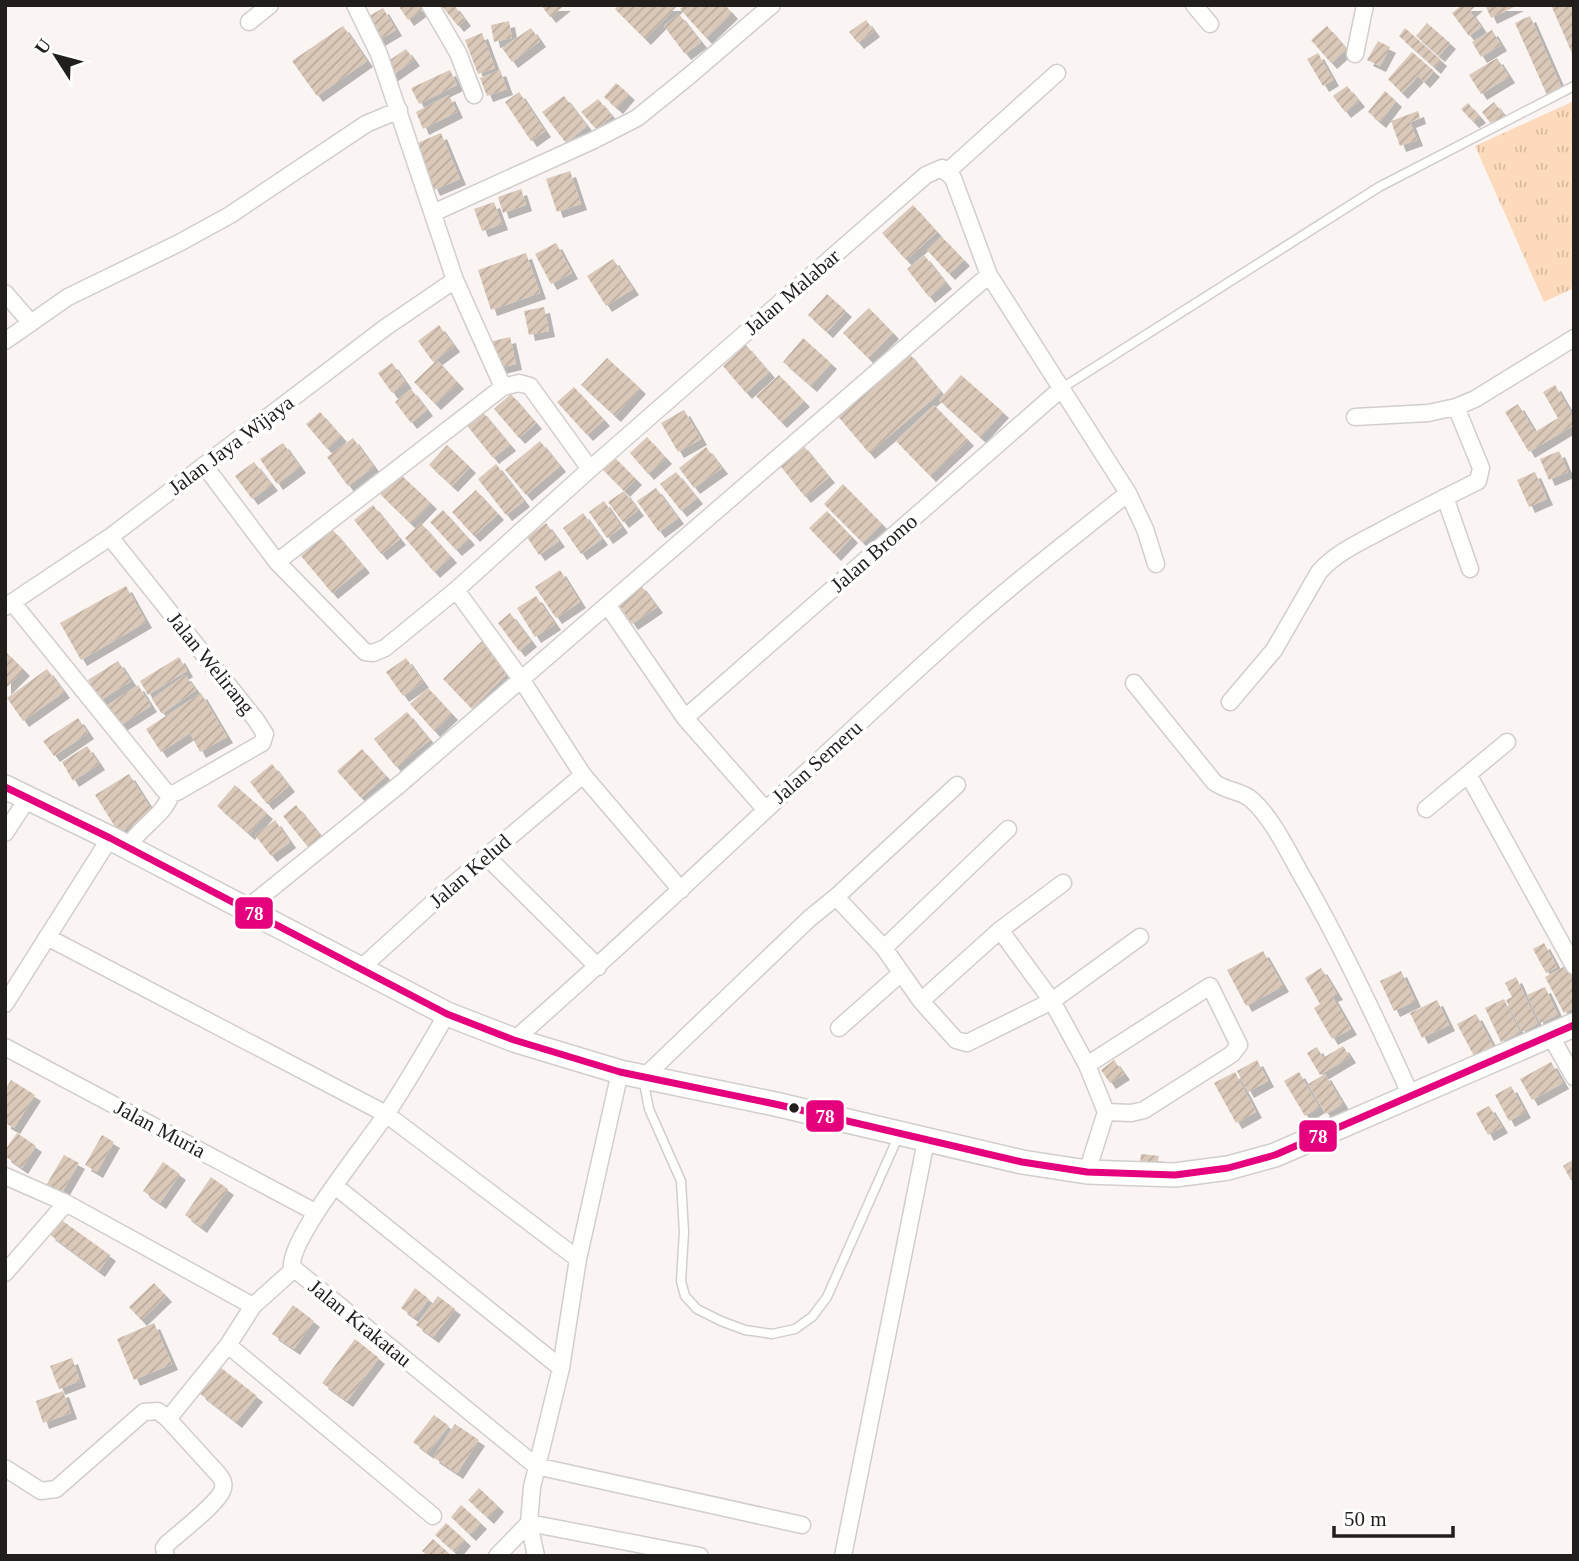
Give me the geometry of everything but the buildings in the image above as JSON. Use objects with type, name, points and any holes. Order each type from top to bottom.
[{"type":"main road","points":[[5,787],[119,843],[447,1014],[514,1040],[643,1078],[775,1104],[1022,1162],[1087,1172],[1175,1175],[1228,1168],[1275,1155],[1574,1025]]},
{"type":"street","points":[[249,22],[270,5]]},
{"type":"street","points":[[355,5],[380,54],[455,280],[503,387]]},
{"type":"street","points":[[430,5],[458,53],[474,95]]},
{"type":"street","points":[[433,213],[637,118],[772,5]]},
{"type":"street","points":[[1194,5],[1210,24]]},
{"type":"street","points":[[1355,54],[1365,5]]},
{"type":"street","points":[[1057,74],[948,171],[966,210],[989,275],[1128,493],[1145,529],[1156,564]]},
{"type":"street","points":[[5,341],[68,297],[230,215],[366,124],[399,110]]},
{"type":"street","name":"Jalan Malabar","points":[[276,562],[356,644],[368,653],[386,648],[456,590],[926,175],[942,168],[948,171]]},
{"type":"street","points":[[246,909],[399,785],[989,275]]},
{"type":"street","name":"Jalan Jaya Wijaya","points":[[9,605],[110,537],[386,327],[455,280]]},
{"type":"street","points":[[5,293],[31,323]]},
{"type":"street","points":[[1354,417],[1428,413],[1456,407],[1475,399],[1574,338]]},
{"type":"street","points":[[204,465],[276,562],[503,387],[519,383],[530,386],[590,469]]},
{"type":"street","name":"Jalan Bromo","points":[[685,718],[1062,388]]},
{"type":"street","points":[[1230,702],[1274,650],[1319,572],[1328,562],[1340,553],[1478,481],[1482,472],[1456,407]]},
{"type":"street","name":"Jalan Semeru","points":[[514,1040],[598,967],[765,809],[970,622],[1128,493]]},
{"type":"street","points":[[1445,498],[1470,569]]},
{"type":"street","name":"Jalan Welirang","points":[[110,537],[257,720],[265,734],[262,743],[170,794]]},
{"type":"street","points":[[456,590],[522,679],[583,775],[681,890]]},
{"type":"street","points":[[5,1004],[47,937],[119,843],[139,830],[165,806],[170,794],[9,605]]},
{"type":"street","points":[[608,606],[685,718],[765,809]]},
{"type":"street","points":[[1133,683],[1214,782],[1224,789],[1250,798],[1283,842],[1320,907],[1377,1020],[1411,1096]]},
{"type":"street","points":[[1426,809],[1507,742]]},
{"type":"street","name":"Jalan Kelud","points":[[360,969],[486,856],[583,775]]},
{"type":"street","points":[[1469,776],[1574,965]]},
{"type":"street","points":[[643,1078],[810,918],[957,785]]},
{"type":"street","points":[[5,833],[28,798]]},
{"type":"street","points":[[884,948],[1008,829]]},
{"type":"street","points":[[486,856],[598,967]]},
{"type":"street","points":[[921,1001],[1000,930],[1063,883]]},
{"type":"street","points":[[836,897],[884,948],[921,1001],[956,1041],[963,1043],[1052,1001],[1140,937]]},
{"type":"street","points":[[1000,930],[1052,1001],[1087,1065],[1105,1112],[1087,1172]]},
{"type":"street","points":[[47,937],[386,1114],[578,1259]]},
{"type":"street","points":[[839,1028],[900,974]]},
{"type":"street","points":[[1087,1065],[1210,986],[1239,1045],[1232,1054],[1144,1110],[1131,1113],[1105,1112]]},
{"type":"street","name":"Jalan Krakatau","points":[[447,1014],[386,1114],[315,1212],[291,1263],[294,1269],[536,1466]]},
{"type":"street","points":[[1550,1035],[1574,1077]]},
{"type":"street","name":"Jalan Muria","points":[[5,1046],[315,1212]]},
{"type":"street","points":[[536,1556],[529,1523],[529,1507],[536,1466],[561,1368],[578,1259],[620,1072]]},
{"type":"street","points":[[843,1556],[926,1141]]},
{"type":"street","points":[[5,1176],[66,1203],[253,1306]]},
{"type":"street","points":[[335,1186],[561,1368]]},
{"type":"street","points":[[5,1273],[66,1203]]},
{"type":"street","points":[[168,1419],[228,1345],[253,1306],[294,1269]]},
{"type":"street","points":[[228,1345],[433,1516]]},
{"type":"street","points":[[5,1468],[41,1491],[56,1489],[144,1412],[158,1411],[223,1481],[223,1487],[215,1501],[167,1544],[164,1548],[166,1556]]},
{"type":"street","points":[[536,1466],[802,1525]]},
{"type":"street","points":[[497,1556],[529,1523]]},
{"type":"street","points":[[529,1523],[700,1556]]},
{"type":"lane","points":[[1062,388],[1379,187],[1574,86]]},
{"type":"lane","points":[[643,1078],[649,1109],[681,1181],[684,1232],[681,1248],[682,1289],[697,1309],[745,1330],[772,1334],[795,1329],[812,1317],[827,1297],[899,1134]]},
{"type":"green space","points":[[1574,101],[1574,288],[1544,302],[1475,146]]},
{"type":"transit line","name":"78","points":[[5,787],[110,838],[447,1014],[514,1040],[620,1072],[775,1104],[1022,1162],[1087,1172],[1175,1175],[1228,1168],[1275,1155],[1574,1025]]}]
